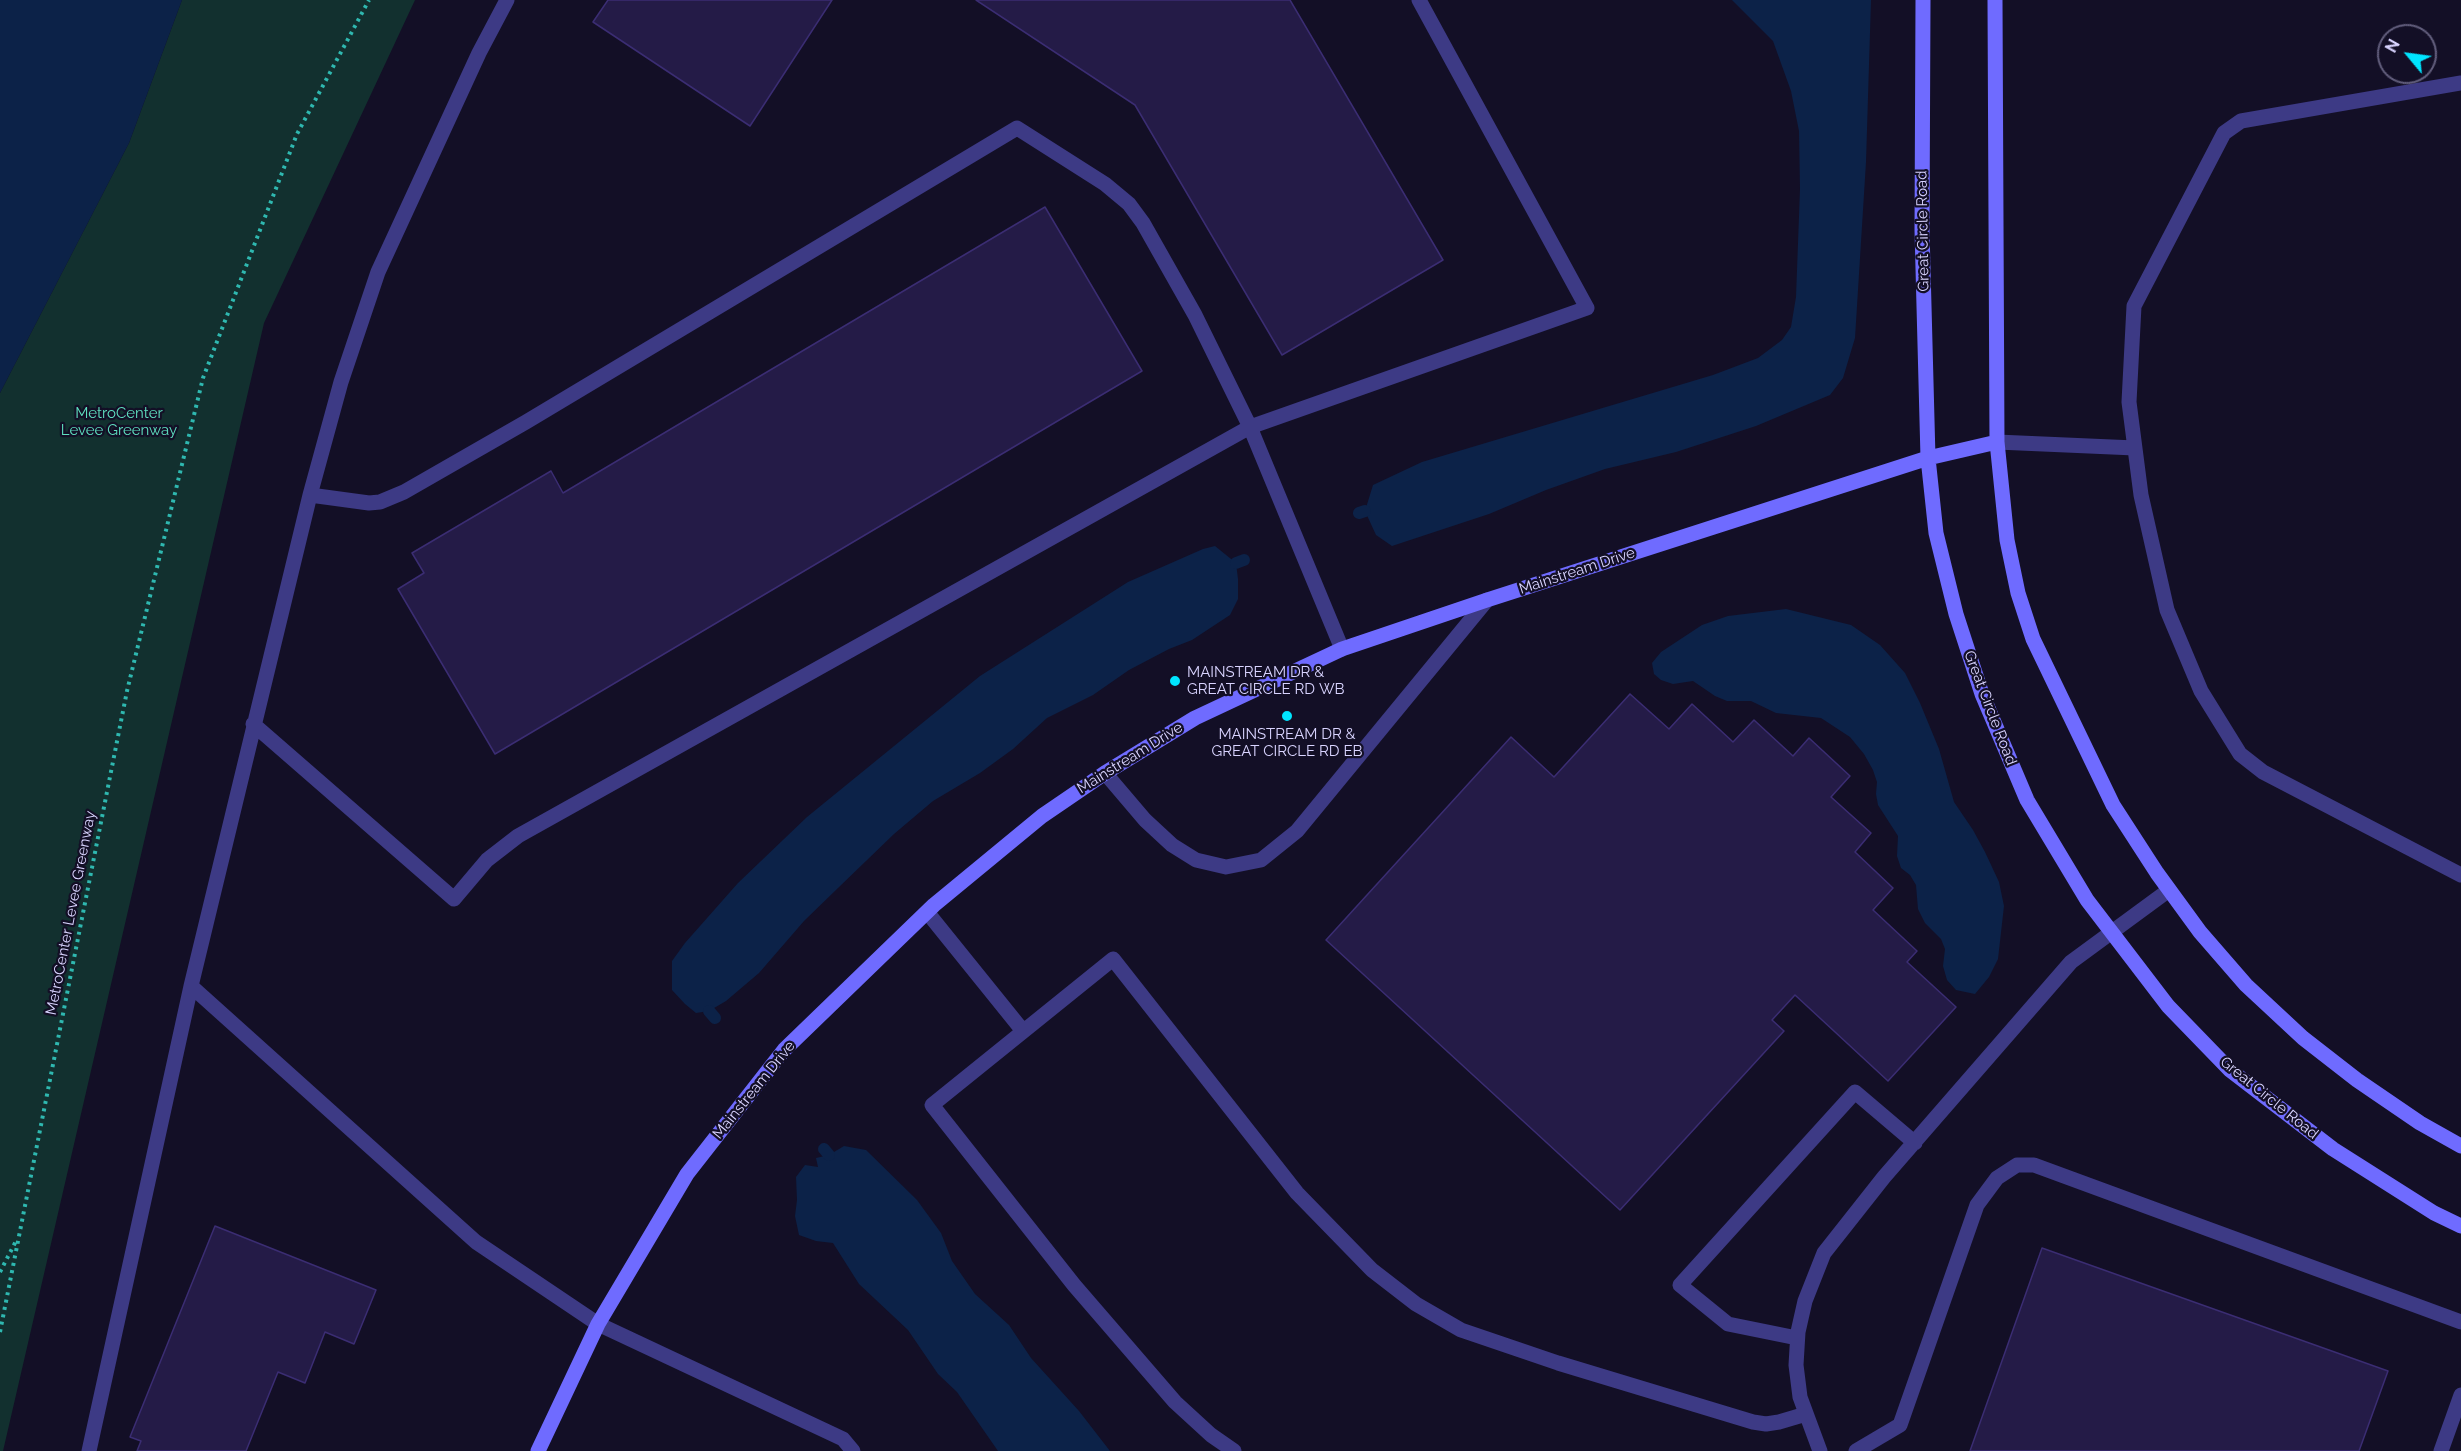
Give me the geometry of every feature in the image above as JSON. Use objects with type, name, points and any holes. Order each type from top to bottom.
[{"type":"street","name":"Great Circle Road","points":[[1923,0],[1922,230],[1928,458],[1936,533],[1956,614],[1982,694],[2027,800],[2087,900],[2168,1006],[2230,1070],[2333,1149],[2433,1214],[2461,1226]]},
{"type":"street","points":[[1995,0],[1997,442],[2007,540],[2018,593],[2033,639],[2113,805],[2169,890],[2200,932],[2246,985],[2303,1038],[2357,1080],[2420,1123],[2461,1146]]},
{"type":"street","name":"Mainstream Drive","points":[[538,1451],[598,1324],[687,1174],[784,1050],[927,912],[1042,816],[1105,773],[1195,718],[1342,649],[1928,458],[1997,442]]},
{"type":"lane","points":[[88,1451],[191,986],[253,724],[310,495],[341,382],[378,272],[478,53],[507,0]]},
{"type":"lane","points":[[253,724],[454,899],[487,860],[518,836],[1251,427],[1587,308],[1419,0]]},
{"type":"lane","points":[[2461,83],[2241,121],[2223,133],[2134,306],[2128,402],[2141,495],[2167,610],[2201,691],[2241,754],[2272,777],[2461,875]]},
{"type":"lane","points":[[310,495],[369,503],[404,492],[526,422],[1017,128],[1105,184],[1129,204],[1143,223],[1174,275],[1251,427],[1342,649]]},
{"type":"lane","points":[[1997,442],[2135,448]]},
{"type":"lane","points":[[1105,773],[1145,820],[1172,845],[1196,860],[1226,867],[1261,861],[1296,831],[1487,600]]},
{"type":"lane","points":[[1820,1451],[1800,1397],[1796,1365],[1797,1338],[1805,1301],[1824,1253],[1884,1177],[2072,962],[2169,890]]},
{"type":"lane","points":[[927,912],[1023,1031]]},
{"type":"lane","points":[[1234,1451],[1211,1435],[1175,1402],[1074,1285],[932,1105],[1113,959],[1296,1193],[1372,1270],[1416,1304],[1461,1330],[1558,1363],[1753,1422],[1779,1422],[1806,1414]]},
{"type":"lane","points":[[191,986],[477,1242],[598,1324],[843,1439],[853,1451]]},
{"type":"lane","points":[[1797,1338],[1728,1324],[1680,1285],[1855,1092],[1915,1143]]},
{"type":"lane","points":[[1856,1451],[1900,1425],[1977,1205],[1996,1178],[2017,1165],[2034,1165],[2461,1322]]},
{"type":"lane","points":[[2441,1451],[2461,1395]]},
{"type":"path","name":"MetroCenter Levee Greenway","points":[[0,1332],[127,691],[202,378],[297,134],[369,0]]},
{"type":"path","points":[[0,1272],[19,1236]]},
{"type":"green space","name":"MetroCenter Levee Greenway","points":[[182,0],[415,0],[264,323],[3,1451],[0,1451],[0,393],[129,143]]},
{"type":"water","points":[[0,0],[182,0],[129,143],[0,393]]},
{"type":"water","points":[[1732,0],[1871,0],[1866,162],[1855,338],[1843,378],[1830,395],[1756,426],[1676,452],[1605,469],[1489,514],[1392,546],[1376,535],[1365,511],[1373,485],[1422,462],[1713,375],[1758,358],[1782,340],[1791,327],[1796,297],[1800,189],[1799,131],[1791,91],[1773,41]]},
{"type":"water","points":[[1215,546],[1236,563],[1238,599],[1230,615],[1192,640],[1129,670],[1093,695],[1047,718],[1013,749],[980,773],[933,801],[894,834],[838,888],[804,921],[759,973],[726,1001],[709,1011],[696,1013],[672,990],[672,961],[685,943],[738,883],[807,817],[980,676],[1128,582],[1203,549]]},
{"type":"water","points":[[1786,609],[1851,625],[1880,645],[1905,673],[1920,703],[1939,749],[1954,802],[1985,852],[1999,882],[2004,906],[1998,959],[1989,977],[1975,994],[1956,990],[1947,980],[1943,966],[1945,949],[1941,939],[1925,923],[1918,909],[1916,885],[1910,875],[1901,868],[1897,856],[1898,836],[1878,805],[1877,782],[1873,770],[1850,737],[1821,718],[1776,713],[1751,701],[1727,701],[1693,681],[1673,684],[1661,680],[1654,674],[1652,663],[1661,652],[1702,625],[1728,616]]},
{"type":"water","points":[[844,1146],[866,1150],[917,1200],[941,1233],[952,1261],[975,1294],[1009,1325],[1031,1358],[1079,1411],[1110,1451],[998,1451],[957,1392],[938,1374],[908,1330],[859,1284],[833,1243],[816,1241],[799,1235],[795,1216],[796,1177],[805,1165],[818,1167],[816,1158],[829,1155]]},
{"type":"building","points":[[608,0],[832,0],[750,126],[593,22]]},
{"type":"building","points":[[976,0],[1290,0],[1443,260],[1282,355],[1135,105]]},
{"type":"building","points":[[1045,207],[1142,371],[495,754],[398,589],[424,573],[412,553],[551,471],[563,493]]},
{"type":"building","points":[[1630,694],[1669,729],[1692,704],[1733,742],[1754,720],[1793,756],[1809,738],[1850,776],[1831,797],[1871,833],[1855,852],[1893,888],[1873,910],[1917,951],[1907,962],[1956,1007],[1888,1081],[1795,995],[1772,1020],[1784,1031],[1620,1210],[1326,940],[1511,737],[1554,777]]},
{"type":"building","points":[[215,1226],[376,1290],[354,1344],[325,1332],[305,1383],[278,1372],[246,1451],[137,1451],[141,1441],[130,1437]]},
{"type":"building","points":[[2042,1248],[2388,1371],[2359,1451],[1970,1451]]},
{"type":"waterway","points":[[1359,513],[1365,511]]},
{"type":"waterway","points":[[1236,563],[1244,560]]},
{"type":"waterway","points":[[709,1011],[715,1018]]},
{"type":"waterway","points":[[824,1149],[829,1155]]},
{"type":"place","name":"MAINSTREAM DR & GREAT CIRCLE RD WB","points":[[1175,681]]},
{"type":"place","name":"MAINSTREAM DR & GREAT CIRCLE RD EB","points":[[1287,716]]}]
